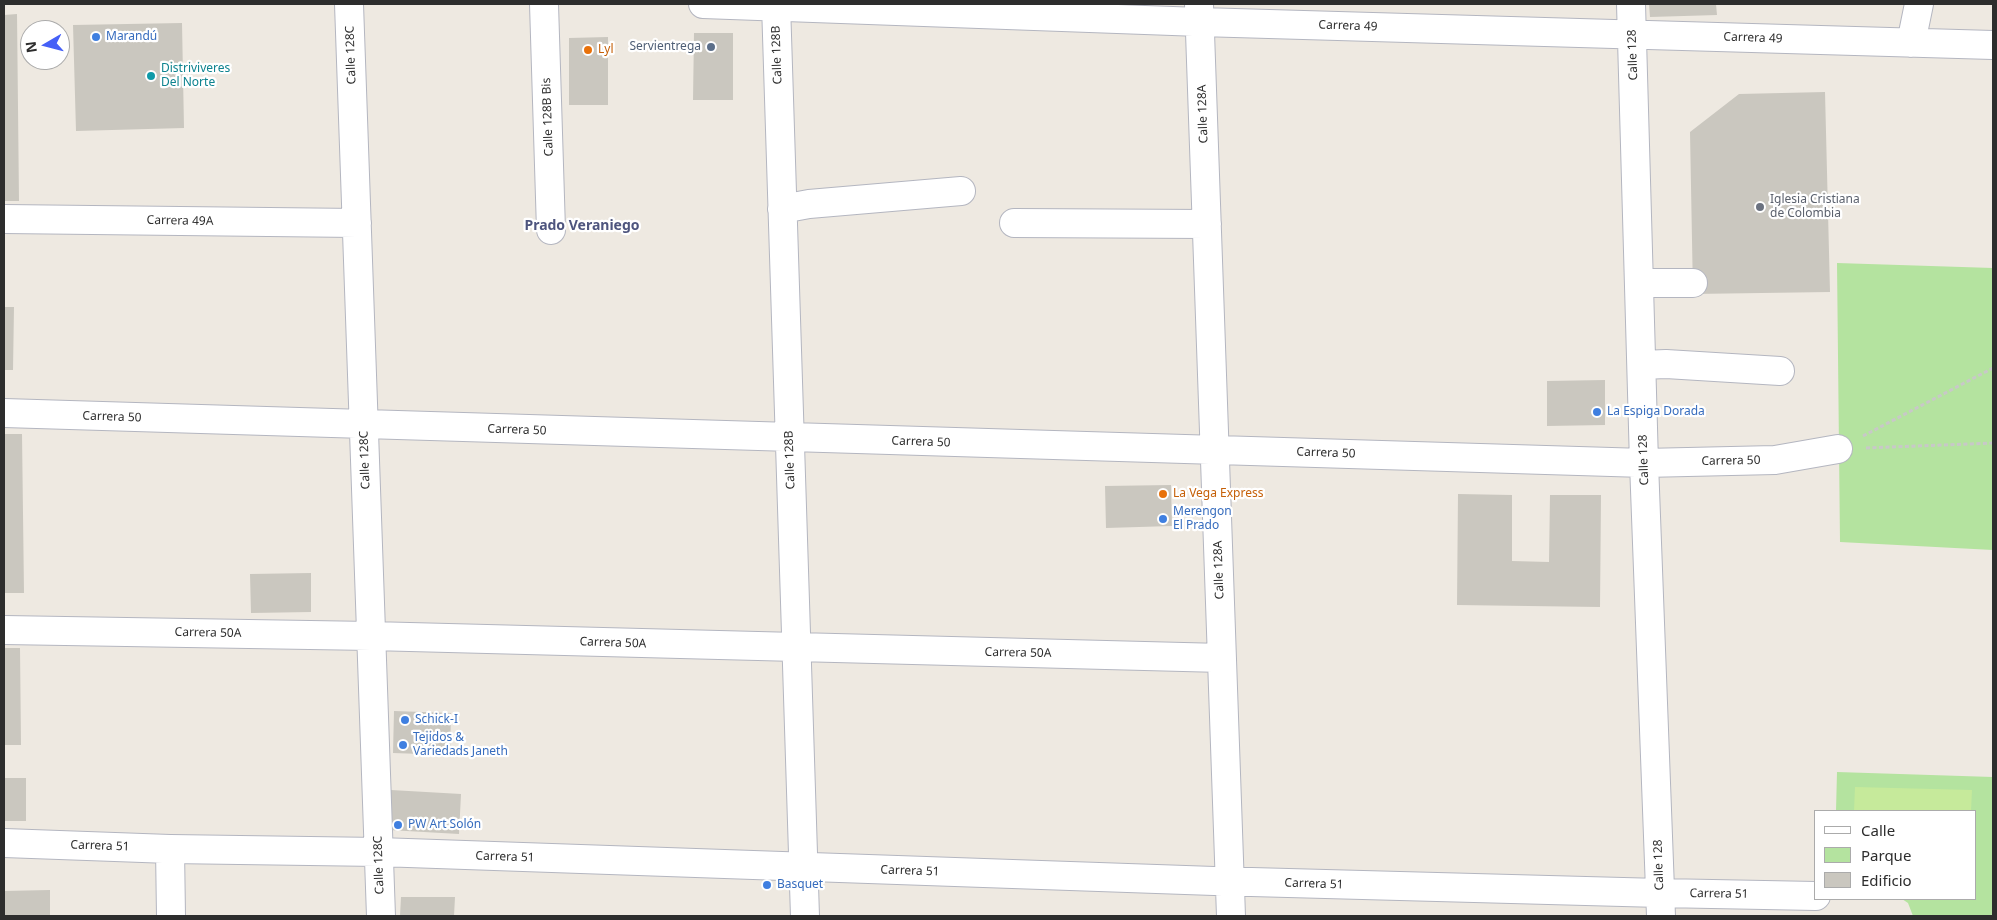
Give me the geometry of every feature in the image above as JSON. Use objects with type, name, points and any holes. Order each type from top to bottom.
[{"type":"street","name":"Calle 128C","points":[[349,4],[381,916]]},
{"type":"street","name":"Calle 128B Bis","points":[[544,4],[551,230]]},
{"type":"street","name":"Carrera 49","points":[[702,4],[1200,13],[1632,35],[1993,46]]},
{"type":"street","name":"Calle 128","points":[[1631,4],[1644,463],[1661,905]]},
{"type":"street","points":[[1911,43],[1919,4]]},
{"type":"street","name":"Calle 128B","points":[[776,5],[805,916]]},
{"type":"street","name":"Calle 128A","points":[[1200,13],[1231,916]]},
{"type":"street","points":[[782,209],[809,204],[962,191]]},
{"type":"street","name":"Carrera 49A","points":[[4,219],[357,223]]},
{"type":"street","points":[[1014,224],[1207,224]]},
{"type":"street","points":[[1639,282],[1693,283]]},
{"type":"street","points":[[1642,365],[1666,364],[1780,371]]},
{"type":"street","name":"Carrera 50","points":[[4,413],[1644,463],[1775,460],[1838,449]]},
{"type":"street","name":"Carrera 50A","points":[[4,630],[371,636],[1222,658]]},
{"type":"street","name":"Carrera 51","points":[[4,843],[170,849],[379,852],[803,868],[1230,881],[1661,905],[1814,896]]},
{"type":"street","points":[[170,849],[171,916]]},
{"type":"path","points":[[1838,449],[1993,368]]},
{"type":"path","points":[[1838,449],[1993,443]]},
{"type":"green space","points":[[1837,263],[1993,268],[1993,550],[1840,542]]},
{"type":"green space","points":[[1837,772],[1993,777],[1993,916],[1913,916],[1908,903],[1904,900],[1977,900],[1977,810],[1836,810]]},
{"type":"green space","points":[[1855,787],[1972,790],[1971,810],[1854,810]]},
{"type":"building","points":[[1649,4],[1716,4],[1717,15],[1650,17]]},
{"type":"building","points":[[17,14],[19,201],[4,201],[4,15]]},
{"type":"building","points":[[182,23],[184,128],[76,131],[73,25]]},
{"type":"building","points":[[694,33],[733,33],[733,100],[693,100]]},
{"type":"building","points":[[608,37],[608,105],[569,105],[569,38]]},
{"type":"building","name":"Iglesia Cristiana de Colombia","points":[[1825,92],[1830,292],[1693,294],[1690,132],[1739,94]]},
{"type":"building","points":[[4,307],[14,307],[13,370],[4,370]]},
{"type":"building","points":[[1605,380],[1605,425],[1547,426],[1547,381]]},
{"type":"building","points":[[4,434],[22,434],[24,593],[4,593]]},
{"type":"building","points":[[1171,485],[1172,526],[1106,528],[1105,486]]},
{"type":"building","points":[[1458,494],[1512,495],[1512,561],[1549,562],[1550,495],[1601,495],[1600,607],[1457,605]]},
{"type":"building","points":[[311,573],[311,612],[251,613],[250,574]]},
{"type":"building","points":[[4,648],[20,648],[21,745],[4,745]]},
{"type":"building","points":[[394,711],[451,713],[450,755],[393,753]]},
{"type":"building","points":[[4,778],[26,778],[26,821],[4,821]]},
{"type":"building","points":[[391,790],[461,794],[459,834],[389,830]]},
{"type":"building","points":[[50,890],[50,916],[4,916],[4,891]]},
{"type":"building","points":[[401,897],[455,897],[454,916],[400,916]]},
{"type":"place","name":"Marandú","points":[[96,37]]},
{"type":"place","name":"Servientrega","points":[[711,47]]},
{"type":"place","name":"Lyl","points":[[588,50]]},
{"type":"place","name":"Distriviveres Del Norte","points":[[151,76]]},
{"type":"place","name":"Iglesia Cristiana de Colombia","points":[[1760,207]]},
{"type":"place","name":"La Espiga Dorada","points":[[1597,412]]},
{"type":"place","name":"La Vega Express","points":[[1163,494]]},
{"type":"place","name":"Merengon El Prado","points":[[1163,519]]},
{"type":"place","name":"Schick-I","points":[[405,720]]},
{"type":"place","name":"Tejidos & Variedads Janeth","points":[[403,745]]},
{"type":"place","name":"PW Art Solón","points":[[398,825]]},
{"type":"place","name":"Basquet","points":[[767,885]]},
{"type":"district","name":"Prado Veraniego","points":[[582,226]]}]
